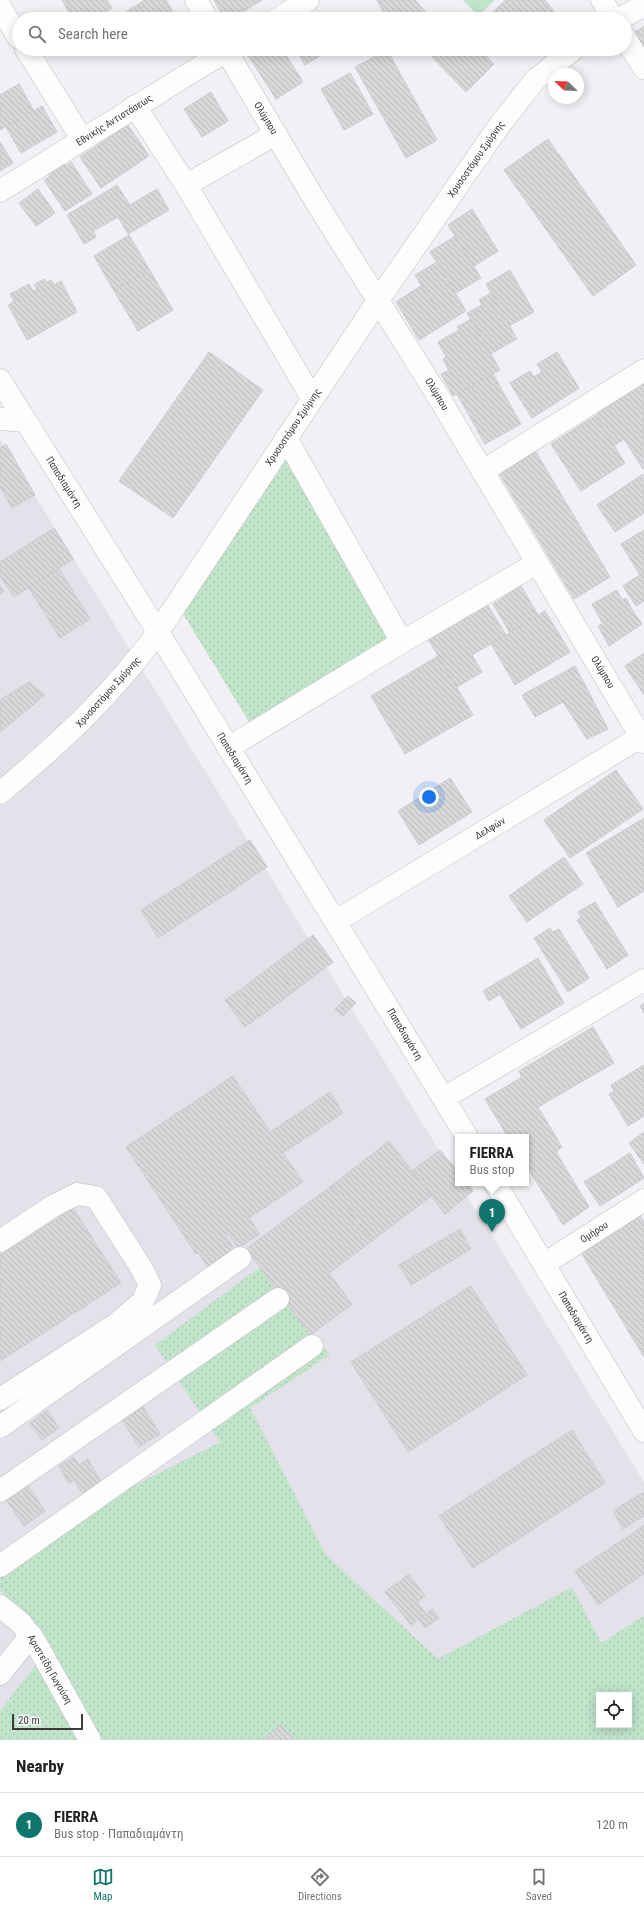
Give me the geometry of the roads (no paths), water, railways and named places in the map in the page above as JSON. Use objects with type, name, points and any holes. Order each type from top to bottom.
[{"type":"street","points":[[196,0],[203,12]]},
{"type":"street","points":[[288,12],[308,0]]},
{"type":"street","points":[[602,0],[609,12]]},
{"type":"street","points":[[632,12],[644,5]]},
{"type":"street","points":[[0,7],[12,27]]},
{"type":"street","points":[[632,49],[644,68]]},
{"type":"street","points":[[30,56],[82,139]]},
{"type":"street","name":"Εθνικής Αντιστάσεως","points":[[0,191],[217,56]]},
{"type":"street","name":"Ολύμπου","points":[[230,56],[316,202],[378,299],[643,738]]},
{"type":"street","name":"Χρυσοστόμου Σμύρνης","points":[[0,793],[84,719],[125,676],[158,632],[378,299],[511,110],[535,80],[565,56]]},
{"type":"street","points":[[135,106],[186,185],[312,398]]},
{"type":"street","points":[[186,185],[276,134]]},
{"type":"street","points":[[483,472],[644,370]]},
{"type":"street","name":"Παπαδιαμάντη","points":[[0,380],[158,632],[466,1134]]},
{"type":"street","points":[[0,419],[25,421]]},
{"type":"street","points":[[286,438],[402,642]]},
{"type":"street","points":[[228,748],[402,642],[537,563]]},
{"type":"street","name":"Δελφών","points":[[336,921],[643,738]]},
{"type":"street","points":[[444,1098],[644,980]]},
{"type":"street","name":"Παπαδιαμάντη","points":[[497,1186],[644,1431]]},
{"type":"street","points":[[0,1241],[53,1206],[77,1194],[96,1197],[142,1268],[150,1285],[143,1301],[115,1325],[0,1399]]},
{"type":"street","name":"Ομήρου","points":[[544,1264],[644,1200]]},
{"type":"street","points":[[0,1427],[240,1258]]},
{"type":"street","points":[[0,1491],[278,1299]]},
{"type":"street","points":[[0,1566],[312,1346]]},
{"type":"street","name":"Αριστείδη Γωγούση","points":[[0,1606],[21,1623],[31,1635],[90,1740]]},
{"type":"street","points":[[0,1674],[31,1635]]},
{"type":"place","name":"FIERRA","points":[[492,1232]]}]
